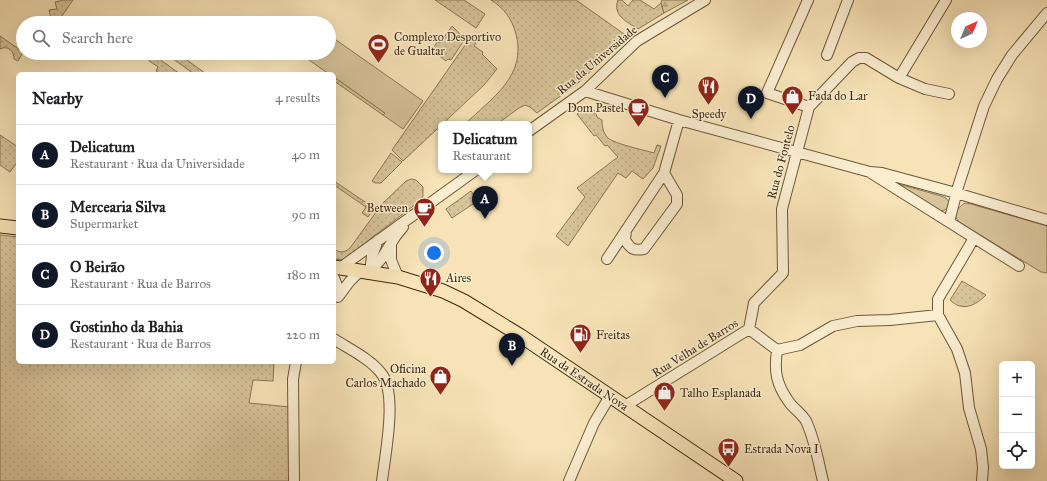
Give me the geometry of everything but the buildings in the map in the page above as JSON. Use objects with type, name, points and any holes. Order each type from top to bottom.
[{"type":"main road","points":[[0,226],[16,228]]},
{"type":"main road","name":"Rua da Estrada Nova","points":[[336,271],[365,271],[398,277],[443,291],[464,301],[521,336],[736,481]]},
{"type":"street","name":"Rua da Universidade","points":[[532,129],[585,91],[637,41],[706,0]]},
{"type":"street","points":[[808,0],[767,93],[809,107]]},
{"type":"street","points":[[827,55],[848,0]]},
{"type":"street","points":[[899,78],[946,0]]},
{"type":"street","points":[[949,222],[956,193],[984,106],[997,79],[1012,55],[1047,14]]},
{"type":"street","name":"Rua do Fontelo","points":[[749,329],[754,303],[783,272],[782,209],[809,107],[852,62],[859,58],[866,58],[899,78],[925,89],[949,94]]},
{"type":"street","points":[[585,91],[678,120],[870,172],[882,173],[956,193],[1047,220]]},
{"type":"street","points":[[607,259],[664,173],[678,120]]},
{"type":"street","points":[[870,172],[1019,266]]},
{"type":"street","points":[[336,301],[338,288],[336,271],[472,173]]},
{"type":"street","points":[[626,230],[625,240],[630,248],[636,250],[644,249],[677,204],[677,195],[664,173]]},
{"type":"street","points":[[336,301],[350,281],[382,258],[395,237],[416,214]]},
{"type":"street","points":[[974,238],[938,299],[938,314],[957,349],[965,373],[969,408],[981,449],[983,467],[982,481]]},
{"type":"street","points":[[365,271],[378,240]]},
{"type":"street","points":[[391,245],[391,260],[398,277]]},
{"type":"street","points":[[822,481],[812,436],[805,419],[789,402],[778,382],[774,367],[777,350],[800,345],[833,326],[857,321],[890,320],[938,314]]},
{"type":"street","name":"Rua Velha de Barros","points":[[625,406],[749,329],[777,350]]},
{"type":"street","points":[[336,340],[374,366],[382,374],[388,388],[390,407],[382,481]]},
{"type":"street","points":[[294,481],[293,379],[296,364]]},
{"type":"street","points":[[570,481],[594,423],[610,396]]},
{"type":"green space","points":[[73,0],[62,16],[50,16],[49,10],[57,9],[55,2]]},
{"type":"green space","points":[[435,0],[464,0],[485,14],[476,28]]},
{"type":"green space","points":[[491,0],[576,0],[624,34],[624,40],[577,84],[537,113],[525,105],[501,121],[468,121],[505,85],[512,74],[516,62],[518,49],[516,34],[507,14]]},
{"type":"green space","points":[[618,0],[622,0],[628,6],[633,0],[640,0],[654,9],[661,3],[664,13],[638,29],[625,21],[619,14],[617,10]]},
{"type":"green space","points":[[662,0],[688,0],[664,13],[661,3]]},
{"type":"green space","points":[[452,26],[465,39],[451,60],[448,59],[446,61],[432,50],[437,42],[440,43]]},
{"type":"green space","points":[[0,36],[16,47],[16,60],[14,59],[12,51],[8,48],[0,49]]},
{"type":"green space","points":[[470,38],[476,43],[474,46],[483,52],[482,54],[497,69],[484,85],[446,121],[438,121],[438,128],[403,161],[392,150]]},
{"type":"green space","points":[[336,40],[423,101],[403,129],[383,115],[385,113],[336,78],[336,72],[326,72],[309,60],[336,60]]},
{"type":"green space","points":[[148,60],[161,60],[177,72],[158,72],[156,71],[158,67]]},
{"type":"green space","points":[[175,60],[187,60],[204,72],[191,72]]},
{"type":"green space","points":[[336,78],[385,113],[383,115],[336,82]]},
{"type":"green space","points":[[585,109],[595,111],[597,117],[602,120],[605,134],[612,140],[623,145],[654,153],[657,145],[661,146],[653,168],[643,179],[632,171],[626,178],[618,173],[568,246],[556,236],[585,197],[577,188],[618,157],[607,145],[605,146],[596,135],[594,136],[577,114]]},
{"type":"green space","points":[[0,135],[16,146],[16,164],[10,172],[0,165]]},
{"type":"green space","points":[[391,153],[402,162],[381,183],[375,183],[372,181]]},
{"type":"green space","points":[[411,179],[416,180],[423,187],[423,196],[421,200],[343,260],[336,259],[336,250],[342,252],[350,248],[382,204],[406,181]]},
{"type":"green space","points":[[336,182],[374,208],[368,217],[362,213],[366,207],[336,186]]},
{"type":"green space","points":[[895,183],[946,198],[949,202],[949,206],[945,210],[940,211]]},
{"type":"green space","points":[[471,191],[480,204],[479,209],[478,210],[473,204],[452,218],[446,209]]},
{"type":"green space","points":[[965,203],[1047,226],[1047,273],[1041,272],[959,222],[956,218],[957,211]]},
{"type":"green space","points":[[0,235],[16,237],[16,364],[274,364],[273,381],[253,380],[249,403],[290,407],[290,481],[0,481]]},
{"type":"green space","points":[[962,281],[986,295],[973,305],[964,307],[955,304],[950,300]]},
{"type":"place","name":"Complexo Desportivo de Gualtar","points":[[379,64]]},
{"type":"place","name":"O Beirão","points":[[665,98]]},
{"type":"place","name":"Speedy","points":[[709,106]]},
{"type":"place","name":"Fada do Lar","points":[[793,116]]},
{"type":"place","name":"Gostinho da Bahia","points":[[751,119]]},
{"type":"place","name":"Dom Pastel","points":[[639,128]]},
{"type":"place","name":"Delicatum","points":[[485,219]]},
{"type":"place","name":"Between","points":[[424,228]]},
{"type":"place","name":"Aires","points":[[430,298]]},
{"type":"place","name":"Freitas","points":[[580,354]]},
{"type":"place","name":"Mercearia Silva","points":[[512,366]]},
{"type":"place","name":"Oficina Carlos Machado","points":[[441,396]]},
{"type":"place","name":"Talho Esplanada","points":[[664,412]]},
{"type":"place","name":"Estrada Nova I","points":[[729,468]]}]
